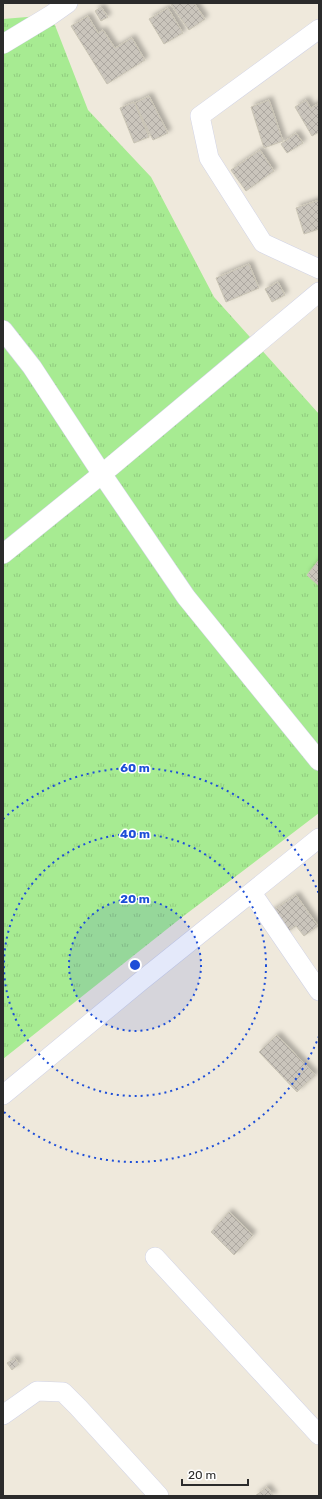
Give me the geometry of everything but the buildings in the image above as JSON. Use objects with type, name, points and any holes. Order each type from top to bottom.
[{"type":"street","points":[[3,44],[52,15],[68,3]]},
{"type":"street","points":[[319,29],[200,116],[209,158],[263,243],[319,269]]},
{"type":"street","points":[[3,554],[102,474],[319,292]]},
{"type":"street","points":[[3,330],[32,367],[102,474],[186,597],[319,761]]},
{"type":"street","points":[[3,1095],[141,981],[319,838]]},
{"type":"street","points":[[252,892],[319,991]]},
{"type":"street","points":[[155,1257],[319,1435]]},
{"type":"street","points":[[3,1415],[37,1391],[63,1392],[159,1496]]},
{"type":"green space","points":[[51,15],[88,110],[151,177],[214,297],[319,414],[319,813],[181,918],[3,1059],[3,19]]}]
